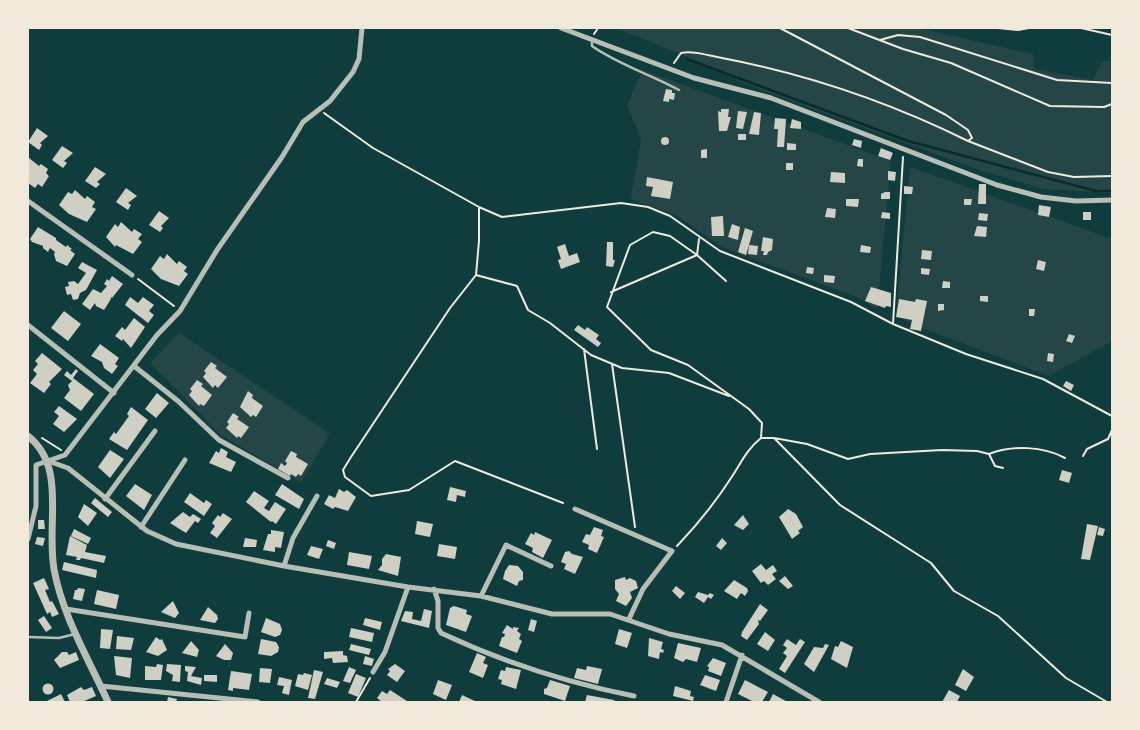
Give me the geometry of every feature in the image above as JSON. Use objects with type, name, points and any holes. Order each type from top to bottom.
[{"type":"street","points":[[28,539],[36,506],[36,465],[65,455],[157,335],[180,311],[217,250],[282,158],[303,122],[330,101],[353,72],[359,59],[362,28]]},
{"type":"street","points":[[561,28],[708,83],[752,92],[904,148],[988,182],[1029,194],[1076,200],[1112,200]]},
{"type":"street","points":[[28,201],[132,275]]},
{"type":"street","points":[[28,325],[114,393]]},
{"type":"street","points":[[134,366],[178,401],[219,440],[288,478]]},
{"type":"street","points":[[105,499],[155,430]]},
{"type":"street","points":[[28,436],[41,447],[48,460],[52,478],[52,553],[55,577],[66,608],[108,702]]},
{"type":"street","points":[[48,460],[68,468],[141,527],[176,544],[284,566],[408,587],[481,596],[552,614],[610,614],[669,634],[722,645],[742,655],[819,702]]},
{"type":"street","points":[[141,527],[185,460]]},
{"type":"street","points":[[284,566],[293,538],[317,496]]},
{"type":"street","points":[[575,509],[672,551],[643,590],[629,619]]},
{"type":"street","points":[[481,596],[506,545],[551,566]]},
{"type":"street","points":[[373,672],[385,652],[408,587]]},
{"type":"street","points":[[434,589],[438,601],[438,628],[441,633],[539,672],[594,688],[634,696]]},
{"type":"street","points":[[66,608],[245,638],[249,613]]},
{"type":"street","points":[[726,702],[742,655]]},
{"type":"street","points":[[101,686],[258,702]]},
{"type":"lane","points":[[592,39],[592,46],[633,70],[679,90]]},
{"type":"lane","points":[[28,637],[59,638],[77,633]]},
{"type":"path","points":[[780,28],[946,115],[968,130],[972,138],[968,140]]},
{"type":"path","points":[[848,28],[951,63],[1050,106],[1104,107],[1112,104]]},
{"type":"path","points":[[998,28],[1018,30],[1029,28]]},
{"type":"path","points":[[1080,28],[1112,35]]},
{"type":"path","points":[[879,40],[898,35],[920,37],[1057,80],[1112,83]]},
{"type":"path","points":[[672,69],[678,56],[686,52],[749,63],[931,122],[968,140],[1048,172],[1074,177],[1112,176]]},
{"type":"path","points":[[320,110],[373,148],[478,207],[502,217],[621,203],[648,207],[670,216],[720,251],[851,302],[893,324],[966,354],[1043,379],[1112,416]]},
{"type":"path","points":[[893,324],[904,148]]},
{"type":"path","points":[[478,207],[476,275],[450,308],[351,457],[343,470],[345,477],[371,496],[409,490],[455,461],[563,503]]},
{"type":"path","points":[[726,281],[697,255],[670,236],[653,232],[630,245],[607,307],[651,350],[688,366],[749,409],[762,423],[761,438]]},
{"type":"path","points":[[697,255],[699,238]]},
{"type":"path","points":[[611,292],[697,255]]},
{"type":"path","points":[[132,275],[180,311]]},
{"type":"path","points":[[476,275],[517,286],[528,310],[550,322],[584,349],[612,364],[622,368],[669,373],[734,398]]},
{"type":"path","points":[[584,349],[597,449]]},
{"type":"path","points":[[612,364],[636,535]]},
{"type":"path","points":[[1083,456],[1087,449],[1108,439],[1112,430]]},
{"type":"path","points":[[38,436],[59,448],[65,455]]},
{"type":"path","points":[[672,551],[702,520],[731,479],[749,447],[761,438],[774,438],[807,444],[848,459],[870,454],[942,450],[977,451],[989,454],[1011,447],[1054,452],[1066,458]]},
{"type":"path","points":[[774,438],[840,504],[931,563],[954,591],[998,616],[1066,678],[1107,702]]},
{"type":"path","points":[[989,454],[995,466],[1003,468]]},
{"type":"path","points":[[356,702],[373,672]]},
{"type":"shaded area","points":[[615,28],[917,28],[1033,54],[1034,69],[1093,80],[1102,61],[1112,61],[1112,193],[1043,189],[979,170],[748,85],[676,52]]},
{"type":"shaded area","points":[[643,70],[891,161],[877,309],[859,298],[722,247],[676,215],[631,199],[641,139],[627,105]]},
{"type":"shaded area","points":[[910,167],[1112,239],[1112,341],[1049,376],[914,325],[896,315]]},
{"type":"shaded area","points":[[179,333],[330,434],[301,482],[222,436],[150,363]]},
{"type":"building","points":[[666,89],[672,90],[672,93],[675,93],[674,100],[669,99],[669,102],[663,101]]},
{"type":"building","points":[[721,109],[729,109],[728,117],[731,117],[727,131],[719,131],[718,111],[721,112]]},
{"type":"building","points":[[738,111],[747,112],[743,129],[736,128]]},
{"type":"building","points":[[754,112],[761,113],[759,135],[749,134]]},
{"type":"building","points":[[775,118],[786,119],[784,147],[777,147],[778,129],[774,129]]},
{"type":"building","points":[[792,119],[801,122],[801,129],[790,128]]},
{"type":"building","points":[[37,128],[48,136],[40,143],[42,145],[39,150],[28,142]]},
{"type":"building","points":[[738,134],[746,134],[746,140],[738,140]]},
{"type":"building","points":[[665,137],[669,141],[665,145],[661,141]]},
{"type":"building","points":[[854,139],[862,141],[861,148],[852,145]]},
{"type":"building","points":[[787,143],[796,144],[796,150],[787,150]]},
{"type":"building","points":[[62,146],[73,153],[64,161],[67,163],[63,168],[52,160]]},
{"type":"building","points":[[881,148],[893,153],[890,160],[878,156]]},
{"type":"building","points":[[707,149],[707,158],[701,158],[701,150]]},
{"type":"building","points":[[29,158],[39,166],[41,164],[48,169],[46,173],[49,176],[42,187],[38,184],[35,188],[28,183]]},
{"type":"building","points":[[858,159],[863,159],[863,167],[857,166]]},
{"type":"building","points":[[786,163],[793,163],[793,170],[786,170]]},
{"type":"building","points":[[95,167],[106,174],[97,182],[100,184],[96,188],[85,181]]},
{"type":"building","points":[[888,171],[896,172],[895,181],[888,180]]},
{"type":"building","points":[[831,172],[845,173],[845,183],[830,182]]},
{"type":"building","points":[[647,177],[673,182],[670,199],[651,196],[653,187],[646,186]]},
{"type":"building","points":[[979,184],[986,184],[986,204],[978,204]]},
{"type":"building","points":[[904,186],[913,187],[912,194],[904,194]]},
{"type":"building","points":[[126,188],[137,196],[128,203],[131,205],[128,210],[116,202]]},
{"type":"building","points":[[75,190],[85,199],[87,196],[95,202],[92,207],[96,209],[87,222],[69,214],[59,205],[68,192],[72,194]]},
{"type":"building","points":[[890,192],[890,199],[881,199],[881,194]]},
{"type":"building","points":[[846,199],[859,199],[858,207],[846,206]]},
{"type":"building","points":[[964,199],[972,199],[971,205],[964,205]]},
{"type":"building","points":[[1039,205],[1051,207],[1049,217],[1038,215]]},
{"type":"building","points":[[827,208],[836,209],[835,218],[825,217]]},
{"type":"building","points":[[159,211],[169,218],[161,226],[163,228],[160,232],[149,225]]},
{"type":"building","points":[[882,212],[890,213],[890,219],[881,218]]},
{"type":"building","points":[[1083,212],[1091,212],[1091,220],[1083,220]]},
{"type":"building","points":[[979,213],[988,214],[987,221],[978,220]]},
{"type":"building","points":[[723,216],[724,236],[712,236],[711,217]]},
{"type":"building","points":[[121,222],[132,232],[134,229],[142,234],[138,239],[142,242],[133,254],[116,245],[115,247],[106,237],[115,224],[118,227]]},
{"type":"building","points":[[732,224],[740,227],[738,240],[728,237]]},
{"type":"building","points":[[977,226],[987,227],[986,237],[974,236]]},
{"type":"building","points":[[38,227],[56,238],[66,247],[67,245],[72,249],[70,250],[75,254],[67,266],[56,261],[55,252],[50,248],[48,252],[43,246],[32,242],[30,239]]},
{"type":"building","points":[[745,228],[753,231],[746,255],[738,252]]},
{"type":"building","points":[[763,237],[773,239],[772,250],[767,255],[763,255],[764,251],[761,251]]},
{"type":"building","points":[[607,242],[613,242],[613,260],[615,260],[613,267],[606,266]]},
{"type":"building","points":[[565,244],[569,256],[577,253],[580,262],[561,269],[558,260],[561,259],[557,247]]},
{"type":"building","points":[[749,245],[758,246],[757,255],[748,254]]},
{"type":"building","points":[[861,245],[871,247],[870,253],[860,252]]},
{"type":"building","points":[[922,250],[932,251],[931,260],[921,259]]},
{"type":"building","points":[[167,254],[177,264],[179,261],[187,267],[184,271],[188,274],[179,286],[161,279],[151,269],[160,256],[164,259]]},
{"type":"building","points":[[1038,260],[1046,262],[1044,271],[1036,269]]},
{"type":"building","points":[[82,262],[97,270],[86,290],[80,293],[78,299],[73,300],[71,294],[67,295],[65,287],[69,286],[68,282],[74,281],[78,284],[86,273],[78,268]]},
{"type":"building","points":[[807,267],[814,268],[813,274],[806,273]]},
{"type":"building","points":[[921,268],[930,269],[929,275],[921,274]]},
{"type":"building","points":[[824,275],[835,276],[834,283],[824,282]]},
{"type":"building","points":[[112,276],[123,284],[112,298],[110,297],[111,299],[104,310],[96,306],[95,303],[90,310],[82,304],[93,289],[101,293],[107,286],[104,284],[107,279],[109,281]]},
{"type":"building","points":[[943,281],[950,282],[950,288],[942,288]]},
{"type":"building","points":[[871,287],[891,293],[891,307],[886,306],[885,308],[865,301]]},
{"type":"building","points":[[980,296],[988,296],[988,302],[980,301]]},
{"type":"building","points":[[130,297],[138,303],[143,297],[154,305],[149,311],[154,315],[148,323],[125,305]]},
{"type":"building","points":[[899,299],[915,302],[916,299],[927,301],[921,331],[910,329],[912,320],[896,317]]},
{"type":"building","points":[[938,304],[944,304],[944,310],[938,311]]},
{"type":"building","points":[[1029,309],[1035,309],[1034,316],[1029,316]]},
{"type":"building","points":[[64,311],[81,324],[68,341],[51,328]]},
{"type":"building","points":[[134,318],[145,327],[131,348],[123,339],[122,341],[115,336],[122,327],[125,330]]},
{"type":"building","points":[[578,325],[585,330],[587,327],[599,335],[596,339],[601,343],[598,347],[574,330]]},
{"type":"building","points":[[1069,334],[1075,336],[1072,343],[1066,341]]},
{"type":"building","points":[[100,344],[119,358],[115,364],[118,366],[112,374],[104,368],[102,362],[91,356]]},
{"type":"building","points":[[42,353],[62,369],[49,382],[51,384],[44,393],[30,383],[37,374],[33,370],[38,364],[35,361]]},
{"type":"building","points":[[1048,353],[1054,354],[1053,362],[1047,361]]},
{"type":"building","points":[[211,362],[217,366],[215,368],[227,377],[218,388],[215,385],[213,388],[203,377],[206,373],[204,371]]},
{"type":"building","points":[[76,369],[78,371],[73,378],[94,394],[81,411],[64,398],[70,390],[68,385],[72,381],[64,375],[67,371],[71,375]]},
{"type":"building","points":[[197,380],[212,395],[204,406],[200,404],[199,406],[189,395],[192,391],[190,389]]},
{"type":"building","points":[[1066,381],[1074,385],[1071,391],[1063,386]]},
{"type":"building","points":[[248,391],[253,395],[252,398],[263,406],[256,417],[253,415],[251,417],[240,407]]},
{"type":"building","points":[[157,393],[169,403],[156,418],[145,409]]},
{"type":"building","points":[[59,406],[77,419],[64,432],[53,424],[59,416],[54,412]]},
{"type":"building","points":[[131,407],[148,420],[127,450],[109,439],[114,432],[116,434],[129,416],[127,414]]},
{"type":"building","points":[[233,413],[239,417],[237,419],[249,427],[241,438],[238,436],[237,438],[226,428],[229,424],[227,422]]},
{"type":"building","points":[[221,448],[228,452],[226,457],[236,462],[231,472],[209,463],[216,451],[219,453]]},
{"type":"building","points":[[110,450],[124,459],[110,478],[98,467]]},
{"type":"building","points":[[291,451],[297,454],[296,457],[308,464],[301,476],[298,474],[296,477],[291,474],[290,476],[278,469],[281,463],[285,466],[287,463],[285,461]]},
{"type":"building","points":[[1062,470],[1072,473],[1069,483],[1059,480]]},
{"type":"building","points":[[135,484],[152,495],[144,510],[126,496]]},
{"type":"building","points":[[282,484],[304,499],[299,509],[275,495]]},
{"type":"building","points":[[450,487],[466,491],[465,497],[457,495],[456,502],[447,500]]},
{"type":"building","points":[[339,489],[344,492],[347,490],[356,497],[348,511],[335,507],[333,509],[324,504],[329,495],[335,498]]},
{"type":"building","points":[[254,491],[269,501],[264,508],[269,511],[275,502],[286,509],[276,524],[246,502]]},
{"type":"building","points":[[190,493],[204,503],[206,500],[212,504],[204,516],[184,502]]},
{"type":"building","points":[[95,498],[112,512],[108,517],[91,503]]},
{"type":"building","points":[[84,504],[97,513],[88,526],[78,517]]},
{"type":"building","points":[[788,509],[796,514],[803,527],[798,531],[800,533],[792,539],[779,517]]},
{"type":"building","points":[[183,512],[190,517],[193,514],[201,519],[198,523],[195,521],[186,533],[170,523]]},
{"type":"building","points":[[223,513],[232,519],[217,538],[210,533],[215,526],[212,523],[218,515],[220,517]]},
{"type":"building","points":[[743,515],[749,524],[743,530],[734,525]]},
{"type":"building","points":[[38,520],[44,520],[45,529],[38,529]]},
{"type":"building","points":[[417,521],[433,524],[430,537],[415,534]]},
{"type":"building","points":[[1087,524],[1098,526],[1090,560],[1081,559]]},
{"type":"building","points":[[594,527],[603,530],[601,536],[604,537],[597,553],[588,549],[589,545],[582,542],[586,534],[590,535]]},
{"type":"building","points":[[1099,527],[1105,529],[1103,536],[1097,535]]},
{"type":"building","points":[[74,529],[91,538],[88,544],[71,536]]},
{"type":"building","points":[[271,530],[284,532],[281,548],[275,547],[275,552],[263,550]]},
{"type":"building","points":[[535,532],[552,540],[543,558],[532,552],[533,548],[525,544],[531,533],[534,535]]},
{"type":"building","points":[[70,536],[87,545],[85,552],[106,556],[104,563],[81,558],[76,560],[77,557],[66,555]]},
{"type":"building","points":[[37,537],[45,538],[43,546],[35,544]]},
{"type":"building","points":[[245,538],[257,540],[256,547],[243,547]]},
{"type":"building","points":[[722,538],[727,543],[721,550],[716,546]]},
{"type":"building","points":[[328,540],[336,543],[334,549],[326,546]]},
{"type":"building","points":[[439,544],[457,547],[455,559],[437,556]]},
{"type":"building","points":[[311,546],[323,549],[319,559],[307,555]]},
{"type":"building","points":[[569,551],[572,554],[583,557],[575,574],[564,569],[566,564],[561,562],[565,552]]},
{"type":"building","points":[[349,552],[372,556],[369,569],[347,565]]},
{"type":"building","points":[[386,554],[401,557],[398,576],[378,570]]},
{"type":"building","points":[[64,562],[97,570],[96,578],[62,570]]},
{"type":"building","points":[[761,564],[766,570],[773,565],[777,571],[772,574],[776,579],[768,585],[764,581],[761,583],[752,571]]},
{"type":"building","points":[[509,565],[518,566],[523,572],[523,580],[519,581],[517,586],[503,579]]},
{"type":"building","points":[[785,576],[793,586],[788,589],[779,581]]},
{"type":"building","points":[[625,577],[626,580],[630,578],[636,581],[638,588],[630,592],[632,598],[626,606],[616,601],[619,594],[615,589],[615,580]]},
{"type":"building","points":[[44,578],[49,589],[45,590],[50,602],[52,601],[59,614],[52,617],[50,612],[47,614],[33,583]]},
{"type":"building","points":[[734,580],[747,588],[748,591],[745,596],[741,593],[737,599],[724,591]]},
{"type":"building","points":[[676,586],[685,593],[680,599],[672,591]]},
{"type":"building","points":[[78,588],[85,589],[82,601],[73,599],[75,590]]},
{"type":"building","points":[[97,590],[119,595],[116,609],[94,604]]},
{"type":"building","points":[[698,592],[714,595],[711,599],[708,597],[704,603],[695,597]]},
{"type":"building","points":[[173,601],[179,613],[175,618],[161,612]]},
{"type":"building","points":[[760,604],[768,610],[760,621],[758,620],[759,624],[747,640],[741,636],[742,632]]},
{"type":"building","points":[[454,606],[467,610],[466,614],[472,616],[466,632],[446,625],[450,608]]},
{"type":"building","points":[[208,607],[217,615],[218,619],[215,623],[200,620]]},
{"type":"building","points":[[424,609],[432,611],[429,628],[401,621],[405,611],[413,612],[412,619],[421,621]]},
{"type":"building","points":[[44,616],[52,628],[46,632],[38,620]]},
{"type":"building","points":[[266,618],[280,624],[282,630],[280,635],[275,637],[261,632]]},
{"type":"building","points":[[365,618],[382,622],[380,630],[363,625]]},
{"type":"building","points":[[531,619],[537,621],[534,632],[528,630]]},
{"type":"building","points":[[507,625],[513,629],[513,627],[519,628],[517,631],[521,634],[519,639],[522,641],[517,653],[499,646],[505,634],[502,633]]},
{"type":"building","points":[[351,628],[374,633],[372,642],[349,637]]},
{"type":"building","points":[[101,629],[113,630],[110,649],[100,648]]},
{"type":"building","points":[[619,629],[632,633],[627,648],[615,644]]},
{"type":"building","points":[[765,632],[775,640],[768,651],[757,644]]},
{"type":"building","points":[[117,636],[134,638],[131,650],[116,649]]},
{"type":"building","points":[[156,637],[160,640],[162,639],[167,650],[158,656],[146,652]]},
{"type":"building","points":[[649,638],[663,642],[661,649],[664,650],[663,653],[660,652],[659,659],[648,656]]},
{"type":"building","points":[[261,639],[276,642],[279,647],[278,652],[271,656],[258,654]]},
{"type":"building","points":[[787,639],[796,645],[800,639],[805,642],[785,673],[779,669],[787,656],[783,653],[787,648],[783,645]]},
{"type":"building","points":[[191,641],[199,650],[197,657],[182,653]]},
{"type":"building","points":[[841,641],[853,647],[847,668],[831,659],[835,646],[838,647]]},
{"type":"building","points":[[678,643],[701,648],[697,662],[686,659],[683,662],[674,658]]},
{"type":"building","points":[[225,644],[233,653],[231,660],[224,660],[216,656]]},
{"type":"building","points":[[351,644],[371,649],[369,655],[349,650]]},
{"type":"building","points":[[825,644],[829,645],[814,672],[804,664],[814,647],[823,648]]},
{"type":"building","points":[[343,651],[343,655],[347,656],[348,662],[333,663],[332,658],[324,659],[324,652]]},
{"type":"building","points":[[62,652],[67,652],[69,655],[76,652],[79,660],[60,668],[54,660]]},
{"type":"building","points":[[477,653],[486,657],[483,663],[488,665],[483,678],[469,672]]},
{"type":"building","points":[[114,656],[132,658],[130,678],[116,675]]},
{"type":"building","points":[[365,656],[374,659],[372,666],[363,664]]},
{"type":"building","points":[[713,658],[726,663],[721,676],[708,671],[709,667],[707,666]]},
{"type":"building","points":[[157,664],[163,665],[161,680],[145,680],[145,666],[156,667]]},
{"type":"building","points":[[167,664],[181,665],[180,682],[172,681],[173,675],[166,671]]},
{"type":"building","points":[[395,664],[405,671],[397,682],[387,675],[390,671],[388,669]]},
{"type":"building","points":[[185,666],[196,667],[191,676],[202,678],[201,685],[187,681],[188,672],[185,671]]},
{"type":"building","points":[[587,666],[602,669],[598,684],[574,678],[577,668],[586,670]]},
{"type":"building","points":[[349,667],[356,670],[350,683],[343,681]]},
{"type":"building","points":[[506,667],[521,670],[516,689],[501,684],[502,680],[498,679],[501,670],[505,671]]},
{"type":"building","points":[[260,668],[272,669],[270,683],[259,682]]},
{"type":"building","points":[[963,669],[974,677],[966,691],[955,685]]},
{"type":"building","points":[[314,670],[323,672],[315,699],[308,698]]},
{"type":"building","points":[[231,671],[252,674],[249,690],[233,688],[233,691],[228,690]]},
{"type":"building","points":[[304,673],[312,675],[308,690],[295,686],[298,674],[303,675]]},
{"type":"building","points":[[356,674],[366,678],[358,697],[348,693]]},
{"type":"building","points":[[204,675],[217,675],[217,682],[204,681]]},
{"type":"building","points":[[705,675],[720,680],[716,691],[700,685]]},
{"type":"building","points":[[279,677],[292,680],[289,695],[282,693],[284,686],[277,685]]},
{"type":"building","points":[[327,678],[340,682],[337,688],[324,684]]},
{"type":"building","points":[[438,680],[452,685],[446,700],[433,694]]},
{"type":"building","points":[[550,680],[570,686],[565,701],[544,694],[544,689],[547,688]]},
{"type":"building","points":[[745,680],[768,692],[762,702],[754,702],[738,694]]},
{"type":"building","points":[[48,683],[54,689],[48,695],[42,689]]},
{"type":"building","points":[[675,686],[691,691],[690,696],[694,697],[693,701],[673,696]]},
{"type":"building","points":[[81,687],[84,690],[92,687],[96,696],[82,702],[70,702],[67,695]]},
{"type":"building","points":[[390,690],[407,701],[382,702],[377,698],[382,691],[387,694]]},
{"type":"building","points":[[949,690],[960,696],[957,702],[942,702]]},
{"type":"building","points":[[61,694],[65,702],[47,702],[47,701]]},
{"type":"building","points":[[773,694],[784,700],[788,702],[769,702]]},
{"type":"building","points":[[462,695],[477,702],[459,702]]},
{"type":"building","points":[[587,695],[614,700],[616,702],[585,702]]},
{"type":"building","points":[[168,697],[177,699],[176,702],[167,702]]},
{"type":"waterway","points":[[687,59],[908,141],[1096,191],[1112,191]]}]
